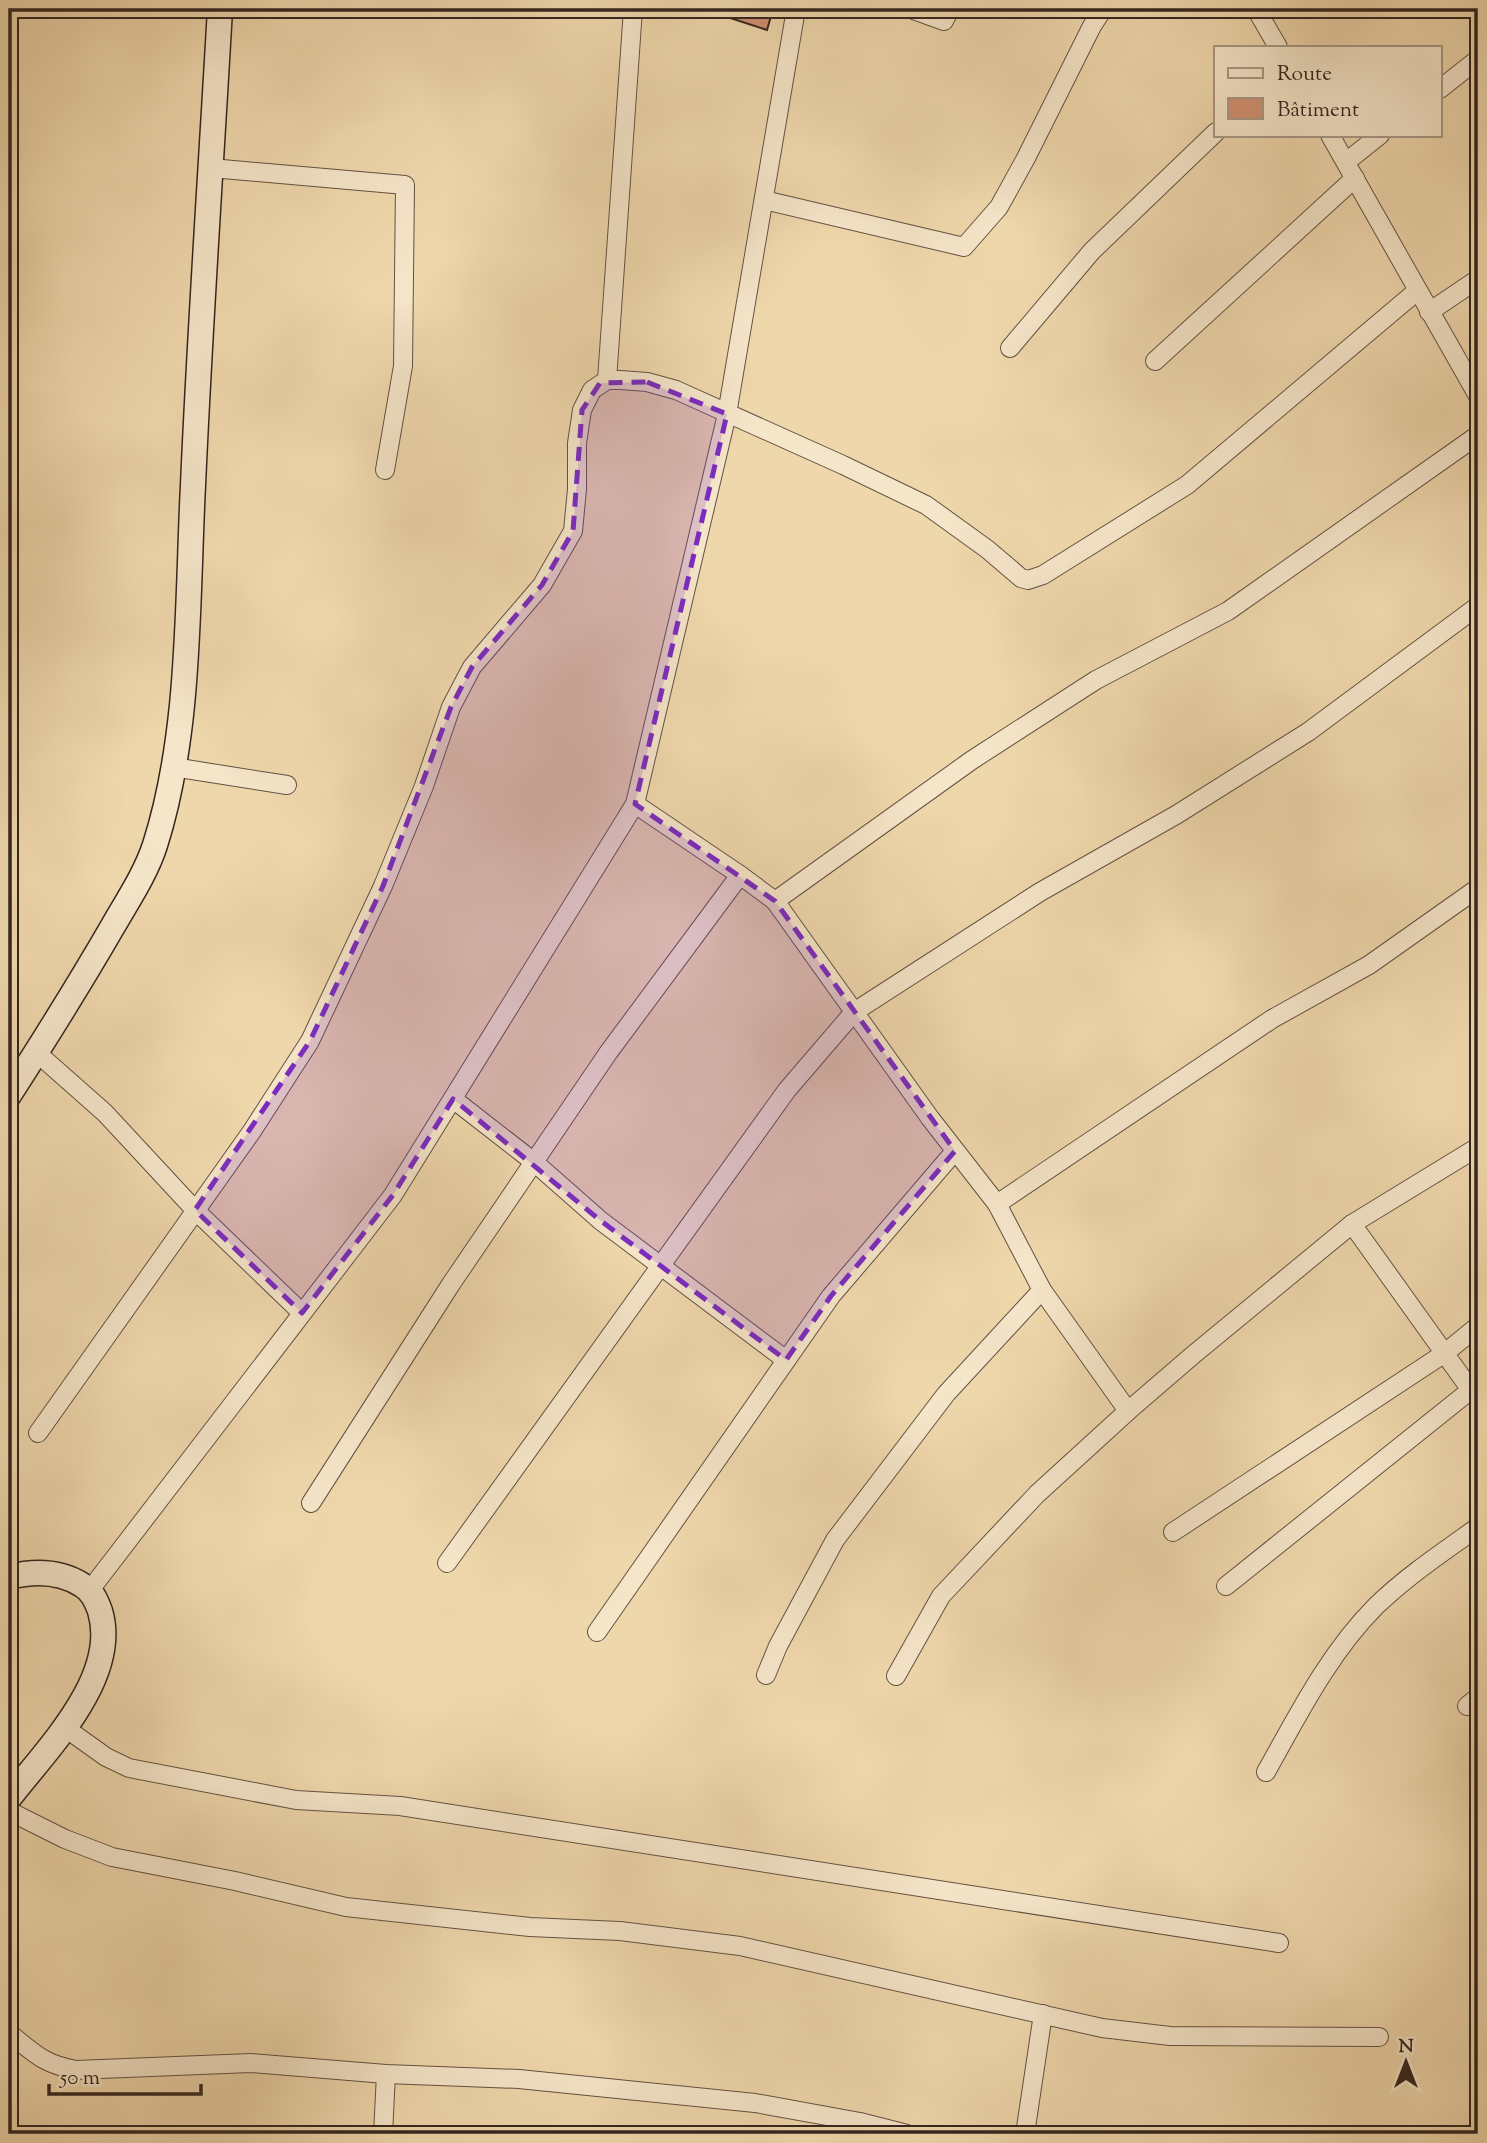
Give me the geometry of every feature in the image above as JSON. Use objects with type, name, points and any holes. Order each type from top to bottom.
[{"type":"street","points":[[9,1094],[82,980],[134,890],[149,859],[167,802],[179,724],[185,648],[220,9]]},
{"type":"street","points":[[607,380],[633,9]]},
{"type":"street","points":[[90,1590],[393,1195],[635,804],[727,414],[796,9]]},
{"type":"street","points":[[911,9],[944,21],[950,9]]},
{"type":"street","points":[[764,200],[964,247],[999,207],[1103,9]]},
{"type":"street","points":[[1259,10],[1277,46]]},
{"type":"street","points":[[1442,87],[1478,59]]},
{"type":"street","points":[[1010,348],[1092,251],[1214,134]]},
{"type":"street","points":[[1331,136],[1478,396]]},
{"type":"street","points":[[1346,162],[1379,136]]},
{"type":"street","points":[[211,168],[405,186],[403,366],[385,470]]},
{"type":"street","points":[[1155,360],[1355,178]]},
{"type":"street","points":[[1429,312],[1478,279]]},
{"type":"street","points":[[38,1433],[252,1131],[310,1041],[383,886],[424,786],[451,707],[472,667],[542,585],[573,531],[577,443],[582,410],[592,390],[607,380],[647,382],[677,390],[926,505],[1020,578],[1028,580],[1043,575],[1187,485],[1417,291]]},
{"type":"street","points":[[775,901],[972,760],[1096,680],[1228,611],[1478,435]]},
{"type":"street","points":[[447,1563],[787,1090],[854,1012],[1040,892],[1176,815],[1308,732],[1478,606]]},
{"type":"street","points":[[173,767],[287,785]]},
{"type":"street","points":[[635,804],[775,901],[955,1151],[998,1205],[1042,1290],[1128,1411]]},
{"type":"street","points":[[311,1503],[451,1284],[608,1053],[740,875]]},
{"type":"street","points":[[998,1205],[1251,1032],[1369,965],[1478,888]]},
{"type":"street","points":[[36,1052],[105,1113],[195,1210],[302,1313]]},
{"type":"street","points":[[453,1099],[534,1162],[601,1221],[786,1360]]},
{"type":"street","points":[[896,1676],[941,1597],[1037,1494],[1128,1411],[1352,1224],[1478,1147]]},
{"type":"street","points":[[597,1632],[831,1296],[955,1151]]},
{"type":"street","points":[[1226,1586],[1474,1386],[1445,1353],[1352,1224]]},
{"type":"street","points":[[766,1675],[778,1646],[835,1540],[946,1394],[1042,1290]]},
{"type":"street","points":[[1173,1532],[1445,1353],[1478,1326]]},
{"type":"street","points":[[1266,1772],[1314,1687],[1374,1608],[1409,1576],[1478,1527]]},
{"type":"street","points":[[9,1577],[52,1573],[72,1579],[90,1590],[103,1621],[104,1647],[94,1679],[64,1727],[9,1798]]},
{"type":"street","points":[[64,1727],[106,1757],[129,1768],[260,1794],[296,1800],[400,1806],[1279,1943]]},
{"type":"street","points":[[9,1811],[65,1839],[112,1857],[235,1881],[346,1907],[530,1927],[620,1931],[740,1946],[1102,2028],[1170,2036],[1379,2037]]},
{"type":"street","points":[[1025,2134],[1042,2014]]},
{"type":"street","points":[[9,2033],[41,2059],[54,2066],[76,2070],[251,2063],[386,2074],[519,2079],[755,2104],[859,2128],[907,2134]]},
{"type":"street","points":[[383,2134],[386,2074]]},
{"type":"highlighted area","points":[[647,382],[727,414],[635,804],[775,901],[955,1151],[831,1296],[786,1360],[601,1221],[453,1099],[393,1195],[302,1313],[195,1210],[310,1041],[383,886],[451,707],[472,667],[542,585],[573,531],[582,410],[600,383]]},
{"type":"building","points":[[713,9],[773,9],[767,30],[712,12]]}]
